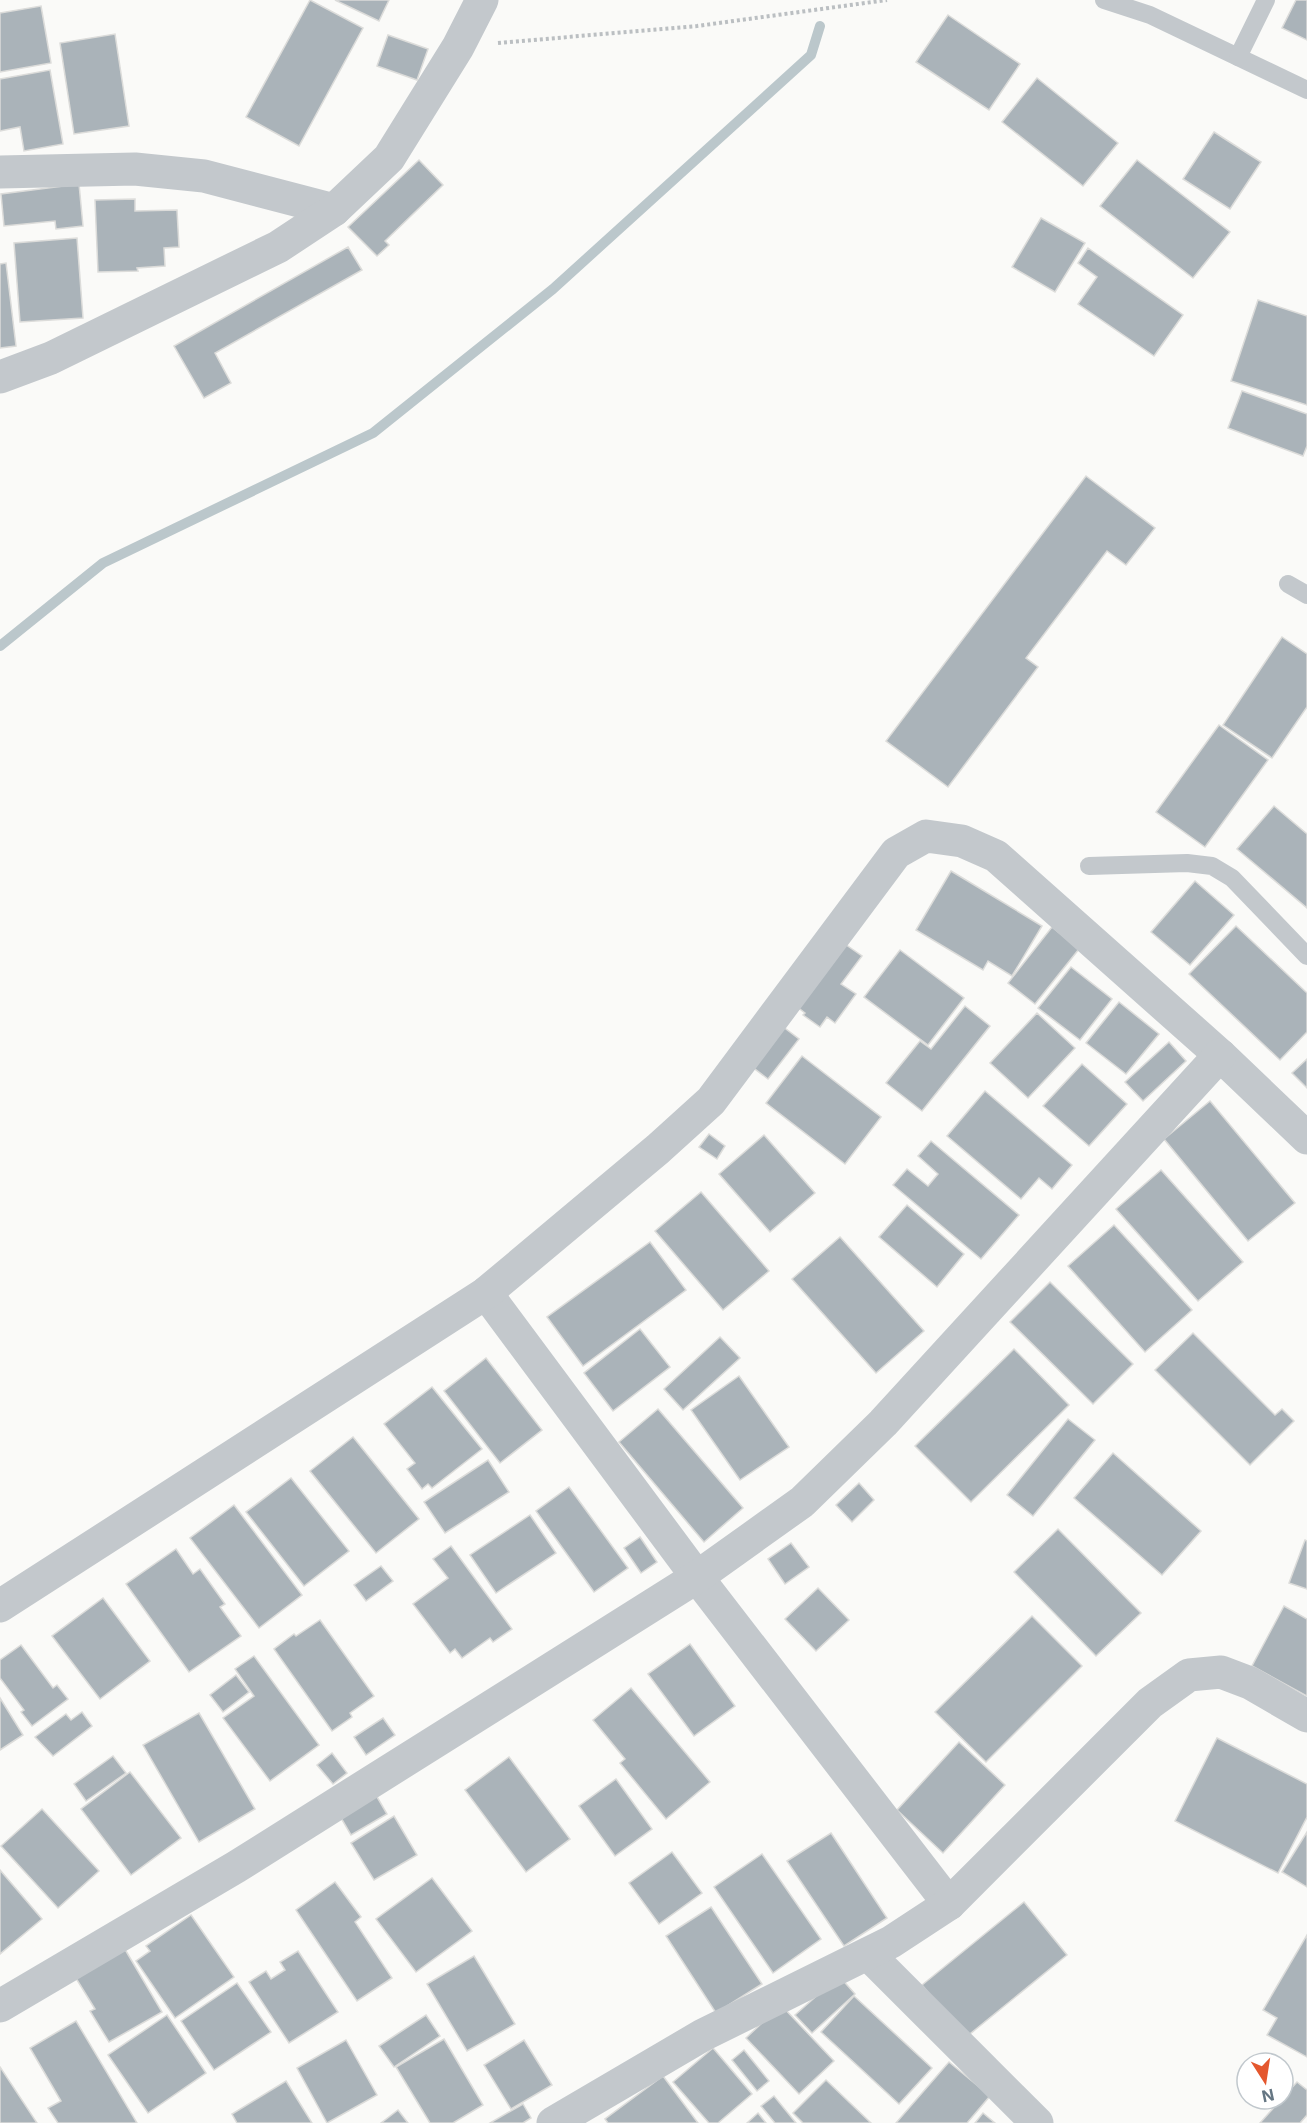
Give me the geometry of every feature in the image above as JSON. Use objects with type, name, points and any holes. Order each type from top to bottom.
[{"type":"street","points":[[0,377],[51,358],[278,247],[334,210],[389,158],[458,47],[482,0]]},
{"type":"street","points":[[0,172],[135,169],[192,175],[334,210]]},
{"type":"street","points":[[0,1606],[486,1293],[658,1149],[711,1101],[896,853],[926,836],[962,841],[996,856],[1220,1055],[1307,1138]]},
{"type":"street","points":[[0,2006],[236,1867],[697,1578],[802,1502],[883,1423],[1220,1055]]},
{"type":"street","points":[[486,1293],[697,1578],[949,1904]]},
{"type":"street","points":[[552,2123],[703,2035],[891,1942],[949,1904],[1150,1703],[1189,1675],[1221,1672],[1250,1683],[1307,1716]]},
{"type":"street","points":[[868,1954],[1037,2123]]},
{"type":"lane","points":[[1104,0],[1153,7],[1238,57],[1307,90]]},
{"type":"lane","points":[[1238,57],[1266,0]]},
{"type":"lane","points":[[1288,584],[1307,595]]},
{"type":"lane","points":[[1089,866],[1187,863],[1212,866],[1232,878],[1307,956]]},
{"type":"path","points":[[458,47],[697,26],[886,0]]},
{"type":"building","points":[[310,0],[363,28],[299,146],[246,117]]},
{"type":"building","points":[[335,0],[389,0],[379,21]]},
{"type":"building","points":[[1296,0],[1307,0],[1307,40],[1282,28]]},
{"type":"building","points":[[41,6],[51,63],[0,72],[0,13]]},
{"type":"building","points":[[948,15],[1020,64],[989,110],[916,62]]},
{"type":"building","points":[[115,34],[129,126],[74,134],[60,43]]},
{"type":"building","points":[[388,35],[428,49],[417,80],[377,66]]},
{"type":"building","points":[[50,70],[63,144],[24,151],[20,127],[0,131],[0,79]]},
{"type":"building","points":[[1037,78],[1118,143],[1083,186],[1002,122]]},
{"type":"building","points":[[1214,132],[1261,162],[1230,209],[1183,179]]},
{"type":"building","points":[[419,160],[443,185],[385,241],[389,245],[377,256],[348,227]]},
{"type":"building","points":[[1137,160],[1230,232],[1193,278],[1100,206]]},
{"type":"building","points":[[79,184],[83,226],[56,229],[55,221],[4,226],[1,194]]},
{"type":"building","points":[[135,199],[135,211],[177,210],[179,247],[164,248],[165,266],[137,268],[138,271],[98,272],[95,200]]},
{"type":"building","points":[[1041,218],[1085,243],[1055,292],[1012,267]]},
{"type":"building","points":[[77,238],[83,318],[20,322],[14,243]]},
{"type":"building","points":[[348,247],[362,270],[215,353],[231,383],[204,398],[174,346]]},
{"type":"building","points":[[1088,248],[1183,315],[1154,356],[1078,304],[1097,277],[1078,263]]},
{"type":"building","points":[[6,263],[16,346],[0,348],[0,264]]},
{"type":"building","points":[[1258,300],[1307,316],[1307,405],[1231,381]]},
{"type":"building","points":[[1242,391],[1307,414],[1307,446],[1303,456],[1228,428]]},
{"type":"building","points":[[1086,476],[1155,528],[1126,565],[1107,551],[1026,658],[1038,667],[948,787],[886,741]]},
{"type":"building","points":[[1282,637],[1307,654],[1307,707],[1272,758],[1223,725]]},
{"type":"building","points":[[1219,725],[1268,760],[1205,847],[1156,812]]},
{"type":"building","points":[[1274,806],[1307,834],[1307,908],[1237,849]]},
{"type":"building","points":[[951,871],[1042,926],[1012,976],[988,961],[983,970],[916,930]]},
{"type":"building","points":[[1195,881],[1234,915],[1190,965],[1151,932]]},
{"type":"building","points":[[1236,926],[1307,993],[1307,1032],[1280,1060],[1189,974]]},
{"type":"building","points":[[1052,927],[1079,949],[1035,1004],[1008,983]]},
{"type":"building","points":[[842,942],[862,956],[841,984],[856,994],[835,1023],[827,1017],[820,1027],[803,1015],[805,1013],[796,1006]]},
{"type":"building","points":[[900,950],[964,998],[928,1045],[864,997]]},
{"type":"building","points":[[1071,967],[1112,999],[1080,1040],[1038,1008]]},
{"type":"building","points":[[1119,1002],[1159,1034],[1126,1074],[1086,1043]]},
{"type":"building","points":[[965,1006],[990,1026],[922,1111],[886,1083],[920,1041],[931,1049]]},
{"type":"building","points":[[1037,1013],[1075,1048],[1028,1098],[990,1063]]},
{"type":"building","points":[[782,1026],[799,1039],[768,1079],[751,1066]]},
{"type":"building","points":[[1169,1042],[1186,1061],[1143,1101],[1125,1082]]},
{"type":"building","points":[[802,1056],[881,1117],[845,1164],[766,1103]]},
{"type":"building","points":[[1307,1059],[1307,1088],[1292,1073]]},
{"type":"building","points":[[1082,1064],[1127,1104],[1089,1146],[1043,1106]]},
{"type":"building","points":[[985,1091],[1072,1165],[1052,1189],[1039,1178],[1021,1199],[947,1136]]},
{"type":"building","points":[[1210,1101],[1295,1203],[1248,1241],[1164,1139]]},
{"type":"building","points":[[709,1134],[725,1146],[717,1159],[699,1147]]},
{"type":"building","points":[[764,1135],[815,1193],[770,1232],[719,1174]]},
{"type":"building","points":[[931,1141],[1019,1215],[981,1259],[893,1185],[907,1169],[928,1186],[938,1174],[918,1156]]},
{"type":"building","points":[[1161,1170],[1243,1262],[1198,1301],[1116,1209]]},
{"type":"building","points":[[701,1192],[769,1271],[723,1310],[655,1231]]},
{"type":"building","points":[[907,1205],[964,1254],[937,1287],[879,1237]]},
{"type":"building","points":[[1114,1225],[1192,1310],[1145,1352],[1068,1266]]},
{"type":"building","points":[[840,1237],[924,1331],[876,1373],[792,1279]]},
{"type":"building","points":[[650,1242],[686,1290],[583,1366],[547,1317]]},
{"type":"building","points":[[1050,1282],[1133,1364],[1093,1404],[1010,1322]]},
{"type":"building","points":[[640,1329],[670,1367],[613,1411],[584,1373]]},
{"type":"building","points":[[1193,1333],[1275,1415],[1282,1409],[1294,1421],[1250,1465],[1155,1370]]},
{"type":"building","points":[[720,1337],[740,1358],[683,1410],[664,1389]]},
{"type":"building","points":[[1014,1349],[1069,1405],[971,1502],[915,1446]]},
{"type":"building","points":[[486,1358],[542,1430],[500,1463],[444,1391]]},
{"type":"building","points":[[739,1376],[789,1447],[740,1480],[691,1410]]},
{"type":"building","points":[[432,1387],[482,1449],[432,1488],[428,1484],[422,1489],[407,1469],[415,1463],[384,1424]]},
{"type":"building","points":[[658,1409],[743,1508],[704,1542],[619,1442]]},
{"type":"building","points":[[1068,1419],[1095,1440],[1033,1516],[1007,1495]]},
{"type":"building","points":[[353,1437],[419,1519],[376,1553],[310,1471]]},
{"type":"building","points":[[1113,1453],[1201,1531],[1162,1575],[1074,1498]]},
{"type":"building","points":[[488,1460],[509,1492],[445,1533],[424,1502]]},
{"type":"building","points":[[291,1478],[349,1551],[304,1586],[246,1512]]},
{"type":"building","points":[[859,1483],[874,1500],[852,1522],[836,1505]]},
{"type":"building","points":[[569,1487],[628,1568],[594,1592],[536,1511]]},
{"type":"building","points":[[234,1505],[302,1595],[259,1628],[190,1538]]},
{"type":"building","points":[[530,1515],[556,1553],[496,1593],[470,1555]]},
{"type":"building","points":[[1058,1529],[1141,1613],[1096,1656],[1014,1572]]},
{"type":"building","points":[[640,1537],[657,1562],[641,1573],[624,1548]]},
{"type":"building","points":[[1305,1540],[1307,1541],[1307,1589],[1289,1583]]},
{"type":"building","points":[[791,1543],[809,1567],[785,1584],[768,1559]]},
{"type":"building","points":[[451,1546],[512,1629],[493,1642],[490,1638],[462,1658],[455,1649],[450,1653],[413,1604],[448,1578],[433,1559]]},
{"type":"building","points":[[176,1549],[193,1574],[200,1569],[225,1604],[220,1607],[241,1636],[189,1672],[126,1584]]},
{"type":"building","points":[[381,1566],[393,1581],[366,1601],[354,1585]]},
{"type":"building","points":[[818,1588],[849,1620],[816,1651],[785,1619]]},
{"type":"building","points":[[103,1598],[150,1661],[100,1699],[52,1636]]},
{"type":"building","points":[[1284,1606],[1307,1619],[1307,1696],[1252,1666]]},
{"type":"building","points":[[1032,1616],[1082,1666],[986,1762],[935,1712]]},
{"type":"building","points":[[320,1620],[374,1696],[350,1713],[352,1717],[332,1731],[274,1649],[294,1634],[296,1636]]},
{"type":"building","points":[[690,1644],[735,1706],[694,1736],[648,1674]]},
{"type":"building","points":[[21,1645],[53,1688],[57,1685],[68,1699],[32,1726],[21,1712],[24,1710],[0,1678],[0,1660]]},
{"type":"building","points":[[254,1656],[319,1745],[270,1781],[223,1718],[254,1696],[235,1669]]},
{"type":"building","points":[[236,1675],[249,1692],[223,1712],[210,1695]]},
{"type":"building","points":[[631,1688],[710,1782],[666,1819],[620,1763],[625,1759],[593,1720]]},
{"type":"building","points":[[0,1698],[23,1735],[0,1750]]},
{"type":"building","points":[[82,1712],[92,1726],[53,1756],[35,1737],[66,1714],[71,1720]]},
{"type":"building","points":[[199,1713],[255,1809],[199,1842],[143,1745]]},
{"type":"building","points":[[383,1718],[395,1735],[366,1755],[354,1737]]},
{"type":"building","points":[[1217,1738],[1307,1784],[1307,1817],[1278,1873],[1175,1821]]},
{"type":"building","points":[[959,1742],[1005,1785],[943,1853],[897,1810]]},
{"type":"building","points":[[332,1753],[347,1773],[333,1784],[317,1765]]},
{"type":"building","points":[[113,1756],[126,1773],[86,1801],[74,1784]]},
{"type":"building","points":[[509,1757],[570,1839],[526,1872],[465,1790]]},
{"type":"building","points":[[130,1772],[181,1838],[131,1875],[81,1809]]},
{"type":"building","points":[[616,1779],[652,1829],[615,1856],[579,1806]]},
{"type":"building","points":[[373,1790],[387,1814],[351,1835],[337,1811]]},
{"type":"building","points":[[42,1809],[99,1871],[58,1908],[1,1846]]},
{"type":"building","points":[[394,1816],[417,1855],[374,1880],[351,1843]]},
{"type":"building","points":[[1307,1832],[1307,1887],[1282,1872]]},
{"type":"building","points":[[831,1833],[887,1918],[844,1946],[787,1861]]},
{"type":"building","points":[[672,1852],[702,1893],[659,1924],[629,1883]]},
{"type":"building","points":[[762,1854],[821,1939],[773,1973],[714,1887]]},
{"type":"building","points":[[0,1870],[42,1919],[0,1954]]},
{"type":"building","points":[[432,1878],[472,1931],[416,1972],[376,1919]]},
{"type":"building","points":[[335,1882],[361,1917],[355,1922],[392,1978],[357,2001],[296,1910]]},
{"type":"building","points":[[1024,1902],[1067,1955],[965,2038],[922,1985]]},
{"type":"building","points":[[711,1907],[762,1984],[716,2013],[666,1936]]},
{"type":"building","points":[[191,1915],[234,1977],[175,2018],[136,1961],[150,1951],[146,1946]]},
{"type":"building","points":[[1307,1935],[1307,2057],[1267,2035],[1277,2018],[1263,2010]]},
{"type":"building","points":[[123,1946],[162,2012],[109,2042],[90,2011],[95,2009],[74,1975]]},
{"type":"building","points":[[298,1951],[338,2012],[289,2043],[249,1982],[266,1971],[271,1979],[285,1970],[280,1962]]},
{"type":"building","points":[[474,1956],[515,2024],[467,2051],[427,1984]]},
{"type":"building","points":[[839,1976],[855,1994],[812,2033],[795,2015]]},
{"type":"building","points":[[237,1983],[271,2032],[214,2070],[181,2021]]},
{"type":"building","points":[[854,1996],[932,2068],[899,2104],[821,2032]]},
{"type":"building","points":[[781,2005],[834,2061],[799,2094],[746,2038]]},
{"type":"building","points":[[167,2015],[206,2073],[148,2113],[108,2055]]},
{"type":"building","points":[[426,2015],[440,2036],[394,2067],[379,2046]]},
{"type":"building","points":[[76,2021],[137,2123],[58,2123],[48,2108],[61,2101],[30,2048]]},
{"type":"building","points":[[444,2039],[483,2105],[453,2123],[430,2123],[396,2067]]},
{"type":"building","points":[[346,2040],[377,2095],[327,2123],[297,2068]]},
{"type":"building","points":[[524,2040],[552,2085],[511,2109],[484,2065]]},
{"type":"building","points":[[713,2048],[752,2094],[718,2123],[709,2123],[673,2082]]},
{"type":"building","points":[[744,2050],[769,2081],[757,2091],[732,2060]]},
{"type":"building","points":[[949,2062],[990,2096],[967,2123],[896,2123]]},
{"type":"building","points":[[0,2067],[37,2123],[0,2123]]},
{"type":"building","points":[[663,2076],[698,2123],[608,2123],[605,2119]]},
{"type":"building","points":[[826,2080],[871,2123],[803,2123],[793,2113]]},
{"type":"building","points":[[286,2081],[312,2123],[237,2123],[232,2114]]},
{"type":"building","points":[[1297,2082],[1307,2090],[1307,2115],[1300,2123],[1260,2123],[1271,2111],[1295,2111],[1295,2084]]},
{"type":"building","points":[[774,2096],[796,2123],[775,2123],[761,2106]]},
{"type":"building","points":[[523,2104],[531,2118],[523,2123],[490,2123]]},
{"type":"building","points":[[398,2110],[408,2123],[381,2123]]},
{"type":"building","points":[[758,2113],[766,2123],[747,2123]]},
{"type":"building","points":[[983,2113],[995,2123],[975,2123]]},
{"type":"waterway","points":[[0,646],[103,563],[373,433],[553,289],[811,55],[820,26]]}]
